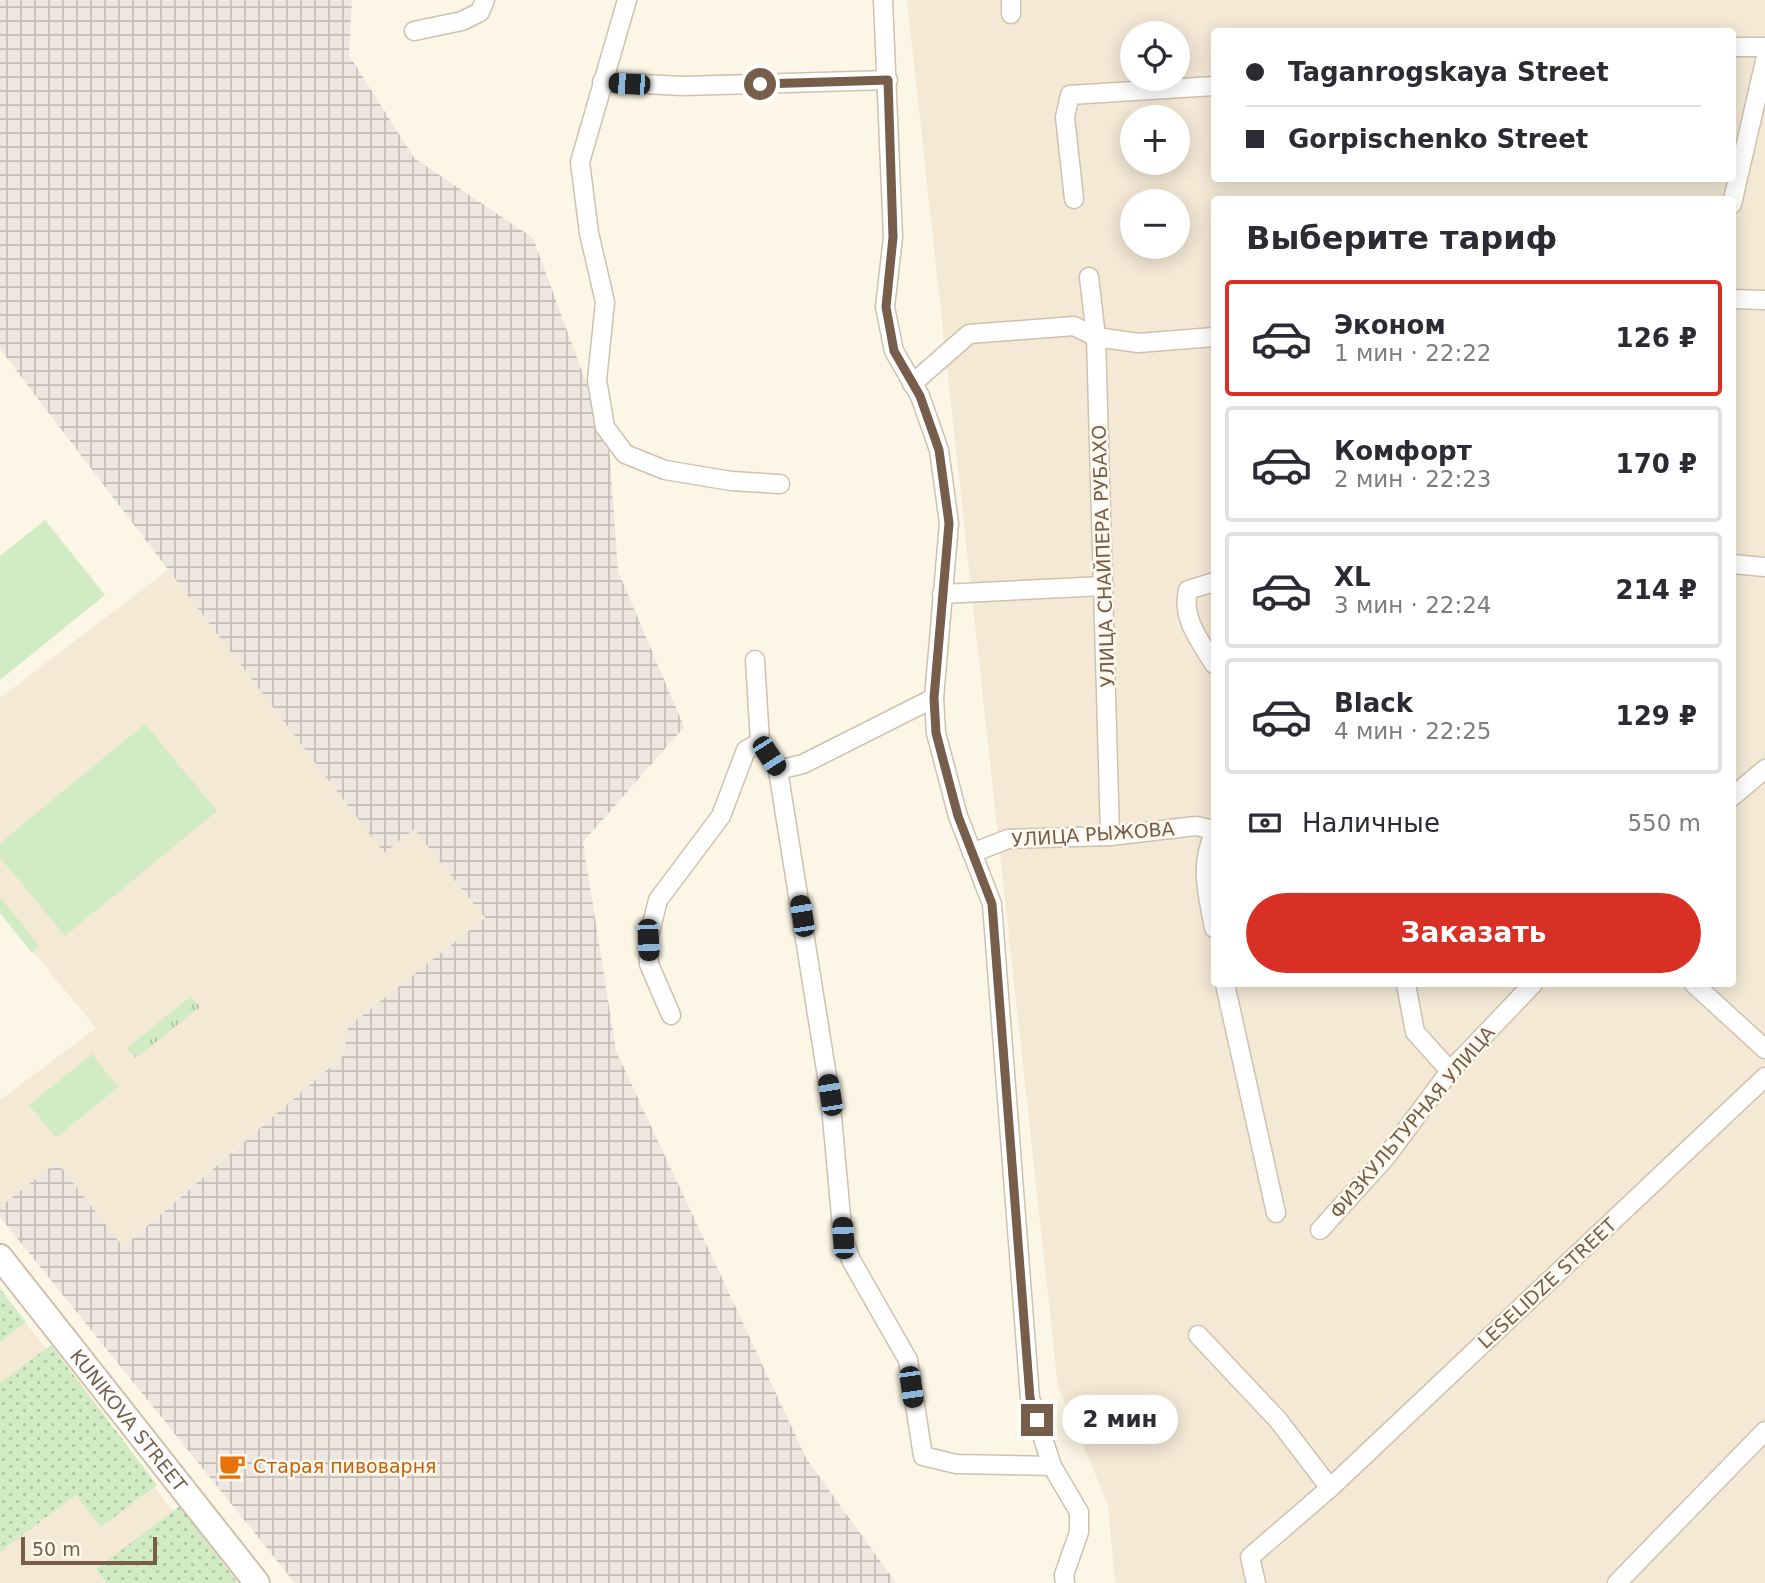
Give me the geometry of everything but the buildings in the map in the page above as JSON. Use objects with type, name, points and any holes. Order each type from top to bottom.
[{"type":"street","points":[[414,32],[462,21],[480,12],[485,0]]},
{"type":"street","points":[[627,0],[580,162],[589,233],[605,302],[597,380],[605,427],[625,454],[665,470],[731,481],[780,484]]},
{"type":"street","points":[[883,0],[893,237],[886,307],[894,351],[927,418],[940,462],[949,523],[934,698],[936,733],[958,816],[992,904],[1030,1398],[1052,1466],[1079,1513],[1079,1532],[1064,1574],[1065,1583]]},
{"type":"street","points":[[1736,47],[1765,47]]},
{"type":"street","points":[[1734,196],[1765,61]]},
{"type":"street","points":[[602,82],[682,86],[888,80]]},
{"type":"street","points":[[1074,200],[1065,117],[1070,95],[1211,86]]},
{"type":"street","name":"УЛИЦА СНАЙПЕРА РУБАХО","points":[[1089,277],[1096,337],[1110,836]]},
{"type":"street","points":[[1736,299],[1765,300]]},
{"type":"street","points":[[912,384],[969,334],[1074,326],[1096,337],[1138,343],[1211,337]]},
{"type":"street","points":[[1736,564],[1765,567]]},
{"type":"street","points":[[1210,582],[1188,590],[1185,604],[1194,631],[1211,659]]},
{"type":"street","points":[[942,594],[1104,586]]},
{"type":"street","points":[[755,660],[760,742],[778,770],[830,1095],[843,1238],[851,1260],[908,1360],[923,1457],[956,1464],[1052,1466]]},
{"type":"street","points":[[778,770],[803,764],[934,698]]},
{"type":"street","points":[[671,1015],[649,964],[648,940],[657,900],[721,817],[746,750],[760,742]]},
{"type":"street","points":[[1736,794],[1765,769]]},
{"type":"street","name":"УЛИЦА РЫЖОВА","points":[[972,853],[1008,839],[1110,836],[1196,826],[1211,831]]},
{"type":"street","points":[[1211,840],[1207,850],[1205,879],[1211,912]]},
{"type":"street","points":[[1226,987],[1276,1213]]},
{"type":"street","points":[[1407,987],[1415,1032],[1450,1071]]},
{"type":"street","name":"ФИЗКУЛЬТУРНАЯ УЛИЦА","points":[[1320,1230],[1386,1157],[1450,1071],[1530,987]]},
{"type":"street","points":[[1697,987],[1765,1049]]},
{"type":"street","name":"LESELIDZE STREET","points":[[1256,1583],[1250,1557],[1329,1488],[1765,1077]]},
{"type":"street","name":"KUNIKOVA STREET","points":[[0,1257],[257,1583]]},
{"type":"street","points":[[1198,1335],[1278,1420],[1329,1488]]},
{"type":"street","points":[[1617,1583],[1765,1431]]},
{"type":"shaded area","points":[[0,0],[352,0],[349,55],[414,158],[533,238],[609,445],[618,571],[684,727],[583,842],[616,1051],[806,1458],[896,1583],[295,1583],[0,1217],[0,1207],[57,1162],[123,1247],[344,1055],[348,1027],[485,918],[414,829],[384,853],[0,349]]},
{"type":"shaded area","points":[[907,0],[1765,0],[1765,1583],[1115,1583],[1108,1504],[1058,1387]]},
{"type":"shaded area","points":[[168,570],[384,852],[414,829],[485,918],[349,1027],[344,1055],[122,1247],[57,1162],[0,1207],[0,1100],[96,1028],[0,911],[0,698]]},
{"type":"shaded area","points":[[0,1290],[229,1583],[0,1583]]},
{"type":"green space","points":[[45,520],[105,595],[0,680],[0,556]]},
{"type":"green space","points":[[145,724],[217,811],[65,936],[0,857],[0,843]]},
{"type":"green space","points":[[0,897],[39,946],[32,953],[0,913]]},
{"type":"green space","points":[[191,996],[200,1007],[136,1058],[127,1048]]},
{"type":"green space","points":[[92,1054],[118,1087],[56,1138],[29,1105]]},
{"type":"green space","points":[[0,1288],[26,1322],[0,1342]]},
{"type":"green space","points":[[51,1345],[157,1485],[101,1527],[76,1495],[0,1552],[0,1383]]},
{"type":"green space","points":[[180,1506],[238,1583],[107,1583],[96,1569]]},
{"type":"place","name":"Старая пивоварня","points":[[232,1466]]},
{"type":"route","points":[[760,84],[888,80],[893,237],[886,307],[894,351],[920,396],[939,450],[949,523],[934,698],[936,733],[958,816],[992,904],[1030,1398],[1037,1420]]}]
